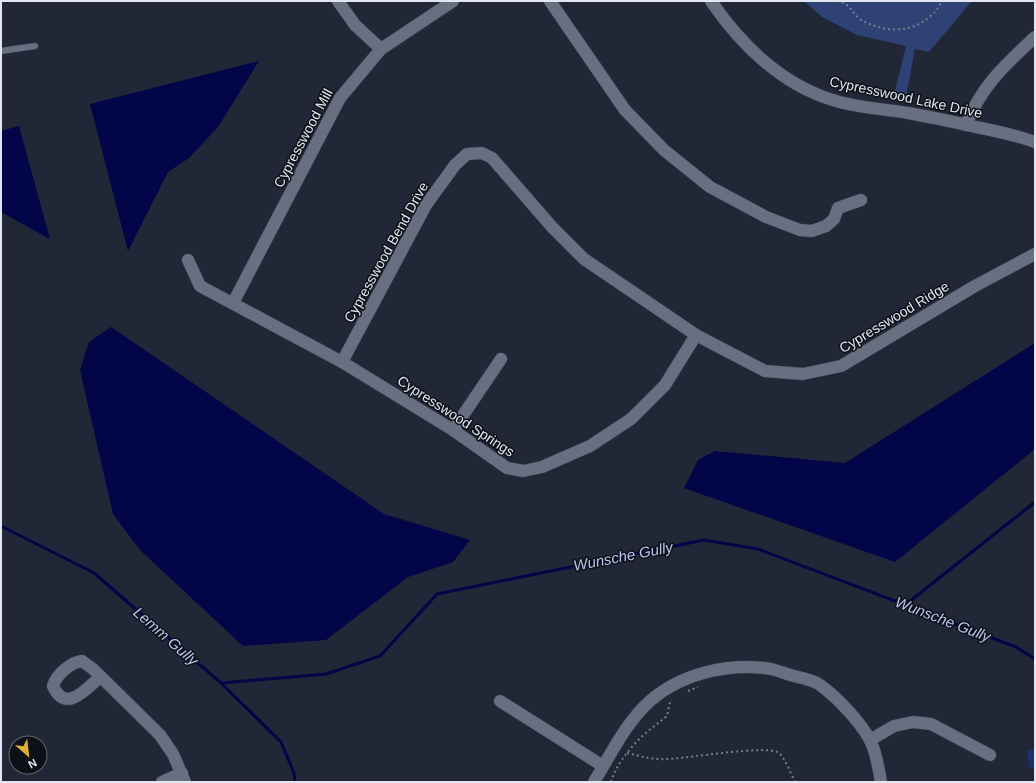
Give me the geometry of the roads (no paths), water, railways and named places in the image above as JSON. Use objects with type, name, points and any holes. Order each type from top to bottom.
[{"type":"street","points":[[338,1],[355,25],[381,49]]},
{"type":"street","name":"Cypresswood Mill","points":[[233,303],[340,98],[381,49],[453,1]]},
{"type":"street","points":[[550,1],[626,110],[664,150],[710,187],[766,217],[800,230],[812,231],[826,226],[834,219],[838,208],[861,200]]},
{"type":"street","name":"Cypresswood Lake Drive","points":[[711,1],[742,40],[769,65],[784,77],[808,90],[836,101],[909,113],[1024,138],[1035,142]]},
{"type":"street","points":[[966,125],[974,106],[986,88],[1000,71],[1035,37]]},
{"type":"street","name":"Cypresswood Ridge","points":[[482,153],[492,158],[552,227],[584,259],[696,335],[765,371],[803,374],[841,366],[975,286],[1035,254]]},
{"type":"street","name":"Cypresswood Bend Drive","points":[[342,362],[426,205],[455,165],[467,154],[482,153]]},
{"type":"street","name":"Cypresswood Springs","points":[[188,260],[200,286],[342,362],[453,430],[507,468],[523,471],[542,467],[590,446],[631,419],[665,385],[696,335]]},
{"type":"street","points":[[453,430],[501,358]]},
{"type":"street","points":[[594,782],[625,730],[638,713],[652,700],[667,689],[694,676],[710,671],[749,667],[772,669],[819,684],[853,716],[870,740],[881,782]]},
{"type":"street","points":[[100,676],[160,735],[173,754],[183,777],[162,782]]},
{"type":"street","points":[[500,701],[603,766]]},
{"type":"street","points":[[870,740],[894,726],[913,722],[931,724],[990,755]]},
{"type":"lane","points":[[1,51],[35,46]]},
{"type":"waterway","points":[[905,605],[1035,502]]},
{"type":"waterway","name":"Lemm Gully","points":[[1,526],[94,573],[221,683],[281,742],[294,773],[295,782]]},
{"type":"waterway","name":"Wunsche Gully","points":[[221,683],[326,674],[380,656],[437,594],[704,540],[758,549],[1016,647],[1035,659]]}]
